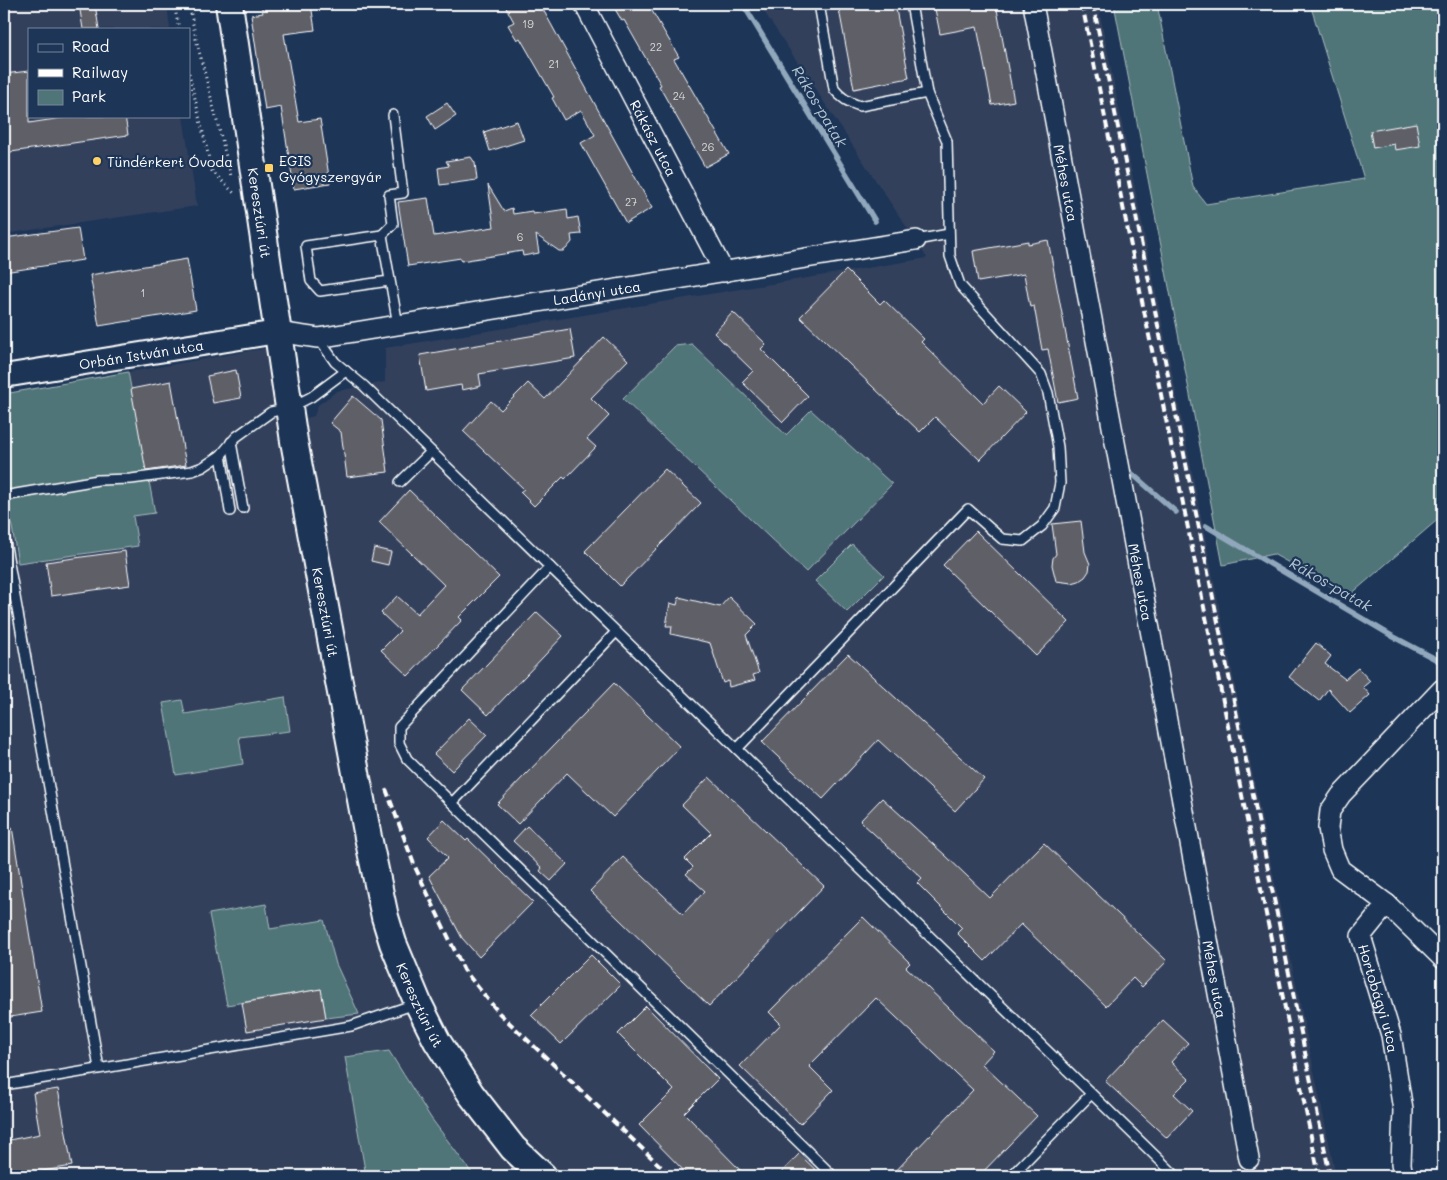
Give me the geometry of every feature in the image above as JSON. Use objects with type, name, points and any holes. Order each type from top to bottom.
[{"type":"main road","name":"Keresztúri út","points":[[229,4],[289,408],[368,837],[393,944],[418,1003],[437,1041],[470,1094],[513,1148],[543,1176]]},
{"type":"street","name":"Rákász utca","points":[[584,4],[724,272]]},
{"type":"street","name":"Méhes utca","points":[[1033,4],[1249,1159]]},
{"type":"street","name":"Ladányi utca","points":[[277,332],[318,338],[916,240]]},
{"type":"street","name":"Orbán István utca","points":[[4,376],[277,332]]},
{"type":"street","points":[[1442,689],[1342,794],[1330,811],[1328,828],[1332,850],[1340,870],[1387,904],[1443,959]]},
{"type":"street","name":"Hortobágyi utca","points":[[1387,904],[1361,936],[1391,1035],[1404,1110],[1401,1164],[1403,1176]]},
{"type":"lane","points":[[819,4],[834,89],[840,97],[860,106],[927,93]]},
{"type":"lane","points":[[737,749],[968,509],[1002,539],[1023,541],[1042,526],[1055,508],[1060,483],[1058,447],[1048,393],[1041,374],[960,285],[950,256],[947,141],[927,93],[911,4]]},
{"type":"lane","points":[[390,281],[320,291],[311,281],[306,246],[382,235],[394,224],[389,195],[404,192],[394,115]]},
{"type":"lane","points":[[916,240],[949,234]]},
{"type":"lane","points":[[382,235],[398,325]]},
{"type":"lane","points":[[318,338],[335,362],[364,386],[1176,1176]]},
{"type":"lane","points":[[4,496],[98,480],[131,480],[192,471],[203,467],[221,456],[236,436],[271,412],[289,408],[311,398],[346,371]]},
{"type":"lane","points":[[231,442],[242,508]]},
{"type":"lane","points":[[400,482],[431,452]]},
{"type":"lane","points":[[221,456],[230,511]]},
{"type":"lane","points":[[4,534],[99,1068]]},
{"type":"lane","points":[[550,567],[400,727],[400,743],[407,759],[833,1176]]},
{"type":"lane","points":[[452,803],[616,632]]},
{"type":"lane","points":[[4,1085],[350,1026],[418,1003]]},
{"type":"lane","points":[[1011,1176],[1091,1094]]},
{"type":"path","points":[[174,4],[179,28]]},
{"type":"path","points":[[189,4],[196,39],[236,194],[212,171],[190,77]]},
{"type":"shaded area","name":"Tündérkert Óvoda","points":[[4,4],[167,4],[170,28],[28,28],[28,118],[183,118],[197,206],[4,234]]},
{"type":"shaded area","points":[[759,4],[1098,4],[1265,835],[1336,1176],[4,1176],[4,394],[267,348],[280,425],[314,416],[318,405],[337,391],[385,382],[385,348],[927,258]]},
{"type":"green space","points":[[1114,4],[1157,4],[1193,187],[1206,204],[1364,179],[1310,4],[1443,4],[1443,515],[1349,596],[1273,554],[1223,565]]},
{"type":"green space","points":[[692,344],[786,435],[811,410],[892,484],[806,572],[623,399],[675,346]]},
{"type":"green space","points":[[128,372],[155,513],[133,516],[138,546],[18,563],[4,479],[4,394]]},
{"type":"green space","points":[[852,544],[884,575],[847,612],[815,581]]},
{"type":"green space","points":[[285,697],[290,731],[239,737],[243,764],[176,775],[163,703],[182,700],[185,714]]},
{"type":"green space","points":[[266,904],[270,929],[324,920],[336,964],[359,1014],[326,1018],[321,989],[227,1005],[209,914]]},
{"type":"green space","points":[[389,1051],[431,1118],[474,1176],[366,1176],[345,1057]]},
{"type":"building","points":[[79,4],[95,4],[99,28],[83,28]]},
{"type":"building","points":[[261,4],[311,4],[315,30],[284,34],[299,122],[320,119],[330,183],[294,189],[281,107],[265,110],[251,15],[263,13]]},
{"type":"building","points":[[504,4],[540,4],[652,208],[626,223],[581,143],[595,135],[581,110],[564,120],[552,98],[554,97],[520,38],[517,40],[508,25],[514,22]]},
{"type":"building","points":[[612,4],[648,4],[679,57],[674,59],[729,154],[705,167],[624,20],[622,21]]},
{"type":"building","points":[[838,4],[895,4],[909,78],[854,89]]},
{"type":"building","points":[[934,4],[996,4],[1014,101],[992,105],[977,27],[940,34]]},
{"type":"building","points":[[28,71],[29,123],[62,118],[125,118],[128,135],[4,153],[4,74]]},
{"type":"building","points":[[447,103],[456,116],[435,130],[427,116]]},
{"type":"building","points":[[517,121],[524,140],[490,151],[484,132]]},
{"type":"building","points":[[1416,123],[1420,146],[1395,150],[1394,144],[1373,148],[1370,131]]},
{"type":"building","points":[[471,157],[475,163],[477,180],[440,185],[438,168],[449,166],[446,161]]},
{"type":"building","points":[[488,185],[504,211],[512,208],[513,214],[532,211],[533,214],[567,209],[568,219],[578,217],[581,234],[571,235],[572,242],[563,251],[559,251],[536,235],[539,253],[523,256],[522,251],[461,261],[461,258],[408,266],[398,202],[428,198],[434,236],[494,227]]},
{"type":"building","points":[[78,228],[83,260],[4,272],[4,238]]},
{"type":"building","points":[[1048,240],[1078,398],[1058,402],[1048,349],[1042,350],[1034,306],[1030,307],[1024,274],[978,282],[973,251],[1028,241],[1028,244]]},
{"type":"building","points":[[187,259],[196,310],[99,326],[90,275]]},
{"type":"building","points":[[846,270],[880,304],[884,300],[924,339],[921,342],[983,403],[999,386],[1026,412],[980,460],[935,417],[920,432],[800,317]]},
{"type":"building","points":[[733,312],[766,344],[761,349],[808,396],[783,422],[742,382],[753,371],[714,333]]},
{"type":"building","points":[[570,329],[575,358],[479,374],[481,386],[462,390],[461,385],[426,391],[420,355]]},
{"type":"building","points":[[604,337],[628,360],[591,398],[609,416],[587,439],[596,447],[565,479],[563,477],[534,506],[520,492],[524,489],[463,431],[491,401],[501,410],[528,383],[545,399]]},
{"type":"building","points":[[236,370],[241,398],[213,403],[207,376]]},
{"type":"building","points":[[171,381],[186,465],[146,471],[131,389]]},
{"type":"building","points":[[353,396],[381,420],[388,472],[347,477],[341,432],[330,423]]},
{"type":"building","points":[[665,469],[701,503],[620,586],[585,551]]},
{"type":"building","points":[[409,490],[499,577],[459,617],[462,620],[408,676],[381,650],[400,631],[381,613],[397,596],[417,614],[444,585],[379,522]]},
{"type":"building","points":[[1081,521],[1085,552],[1090,564],[1089,571],[1079,581],[1072,583],[1056,581],[1052,565],[1056,554],[1052,524]]},
{"type":"building","points":[[976,531],[1069,622],[1036,656],[943,565]]},
{"type":"building","points":[[374,548],[391,552],[388,565],[371,561]]},
{"type":"building","points":[[125,551],[130,585],[51,596],[46,562]]},
{"type":"building","points":[[679,597],[720,607],[729,597],[757,624],[746,635],[759,673],[753,675],[755,680],[729,687],[728,681],[723,683],[710,643],[671,634],[672,626],[666,626],[670,603],[677,605]]},
{"type":"building","points":[[537,612],[563,636],[488,715],[462,690]]},
{"type":"building","points":[[1316,643],[1331,656],[1325,664],[1345,679],[1358,668],[1370,681],[1363,687],[1370,695],[1350,713],[1328,689],[1319,701],[1289,677]]},
{"type":"building","points":[[848,654],[984,779],[955,811],[878,740],[823,799],[762,742]]},
{"type":"building","points":[[614,683],[680,747],[613,817],[567,773],[518,824],[497,804]]},
{"type":"building","points":[[469,718],[487,735],[452,771],[434,754]]},
{"type":"building","points":[[709,777],[824,886],[709,1006],[590,891],[623,857],[683,914],[705,891],[686,874],[693,867],[685,859],[711,833],[682,805]]},
{"type":"building","points":[[882,798],[990,898],[1044,843],[1167,961],[1142,987],[1133,978],[1106,1006],[1021,924],[985,961],[957,933],[962,928],[917,883],[922,878],[860,821]]},
{"type":"building","points":[[444,820],[466,841],[468,839],[533,902],[479,957],[462,938],[429,876],[448,858],[428,837]]},
{"type":"building","points":[[527,826],[567,864],[551,881],[540,871],[542,868],[513,841]]},
{"type":"building","points":[[4,827],[12,827],[42,1012],[4,1018]]},
{"type":"building","points":[[863,917],[910,963],[906,967],[994,1051],[982,1064],[1037,1116],[979,1176],[891,1176],[973,1090],[876,998],[809,1066],[833,1090],[800,1124],[740,1066],[781,1024],[769,1012]]},
{"type":"building","points":[[591,955],[621,985],[561,1044],[531,1015]]},
{"type":"building","points":[[321,989],[326,1018],[247,1031],[242,1003]]},
{"type":"building","points":[[646,1006],[718,1079],[684,1113],[746,1176],[689,1176],[639,1125],[674,1090],[618,1034]]},
{"type":"building","points":[[1163,1020],[1188,1043],[1171,1062],[1189,1079],[1174,1094],[1192,1111],[1167,1138],[1105,1081]]},
{"type":"building","points":[[58,1089],[72,1166],[4,1176],[4,1141],[40,1134],[33,1093]]},
{"type":"building","points":[[799,1154],[822,1176],[778,1176]]},
{"type":"waterway","name":"Rákos-patak","points":[[743,4],[875,221]]},
{"type":"waterway","name":"Rákos-patak","points":[[1129,471],[1176,512]]},
{"type":"waterway","name":"Rákos-patak","points":[[1206,526],[1392,636],[1443,663]]},
{"type":"railway","points":[[1082,4],[1319,1176]]},
{"type":"railway","points":[[1093,4],[1330,1176]]},
{"type":"railway","points":[[386,789],[415,867],[464,970],[499,1013],[671,1176]]},
{"type":"place","name":"Tündérkert Óvoda","points":[[97,161]]},
{"type":"place","name":"EGIS Gyógyszergyár","points":[[269,168]]}]
